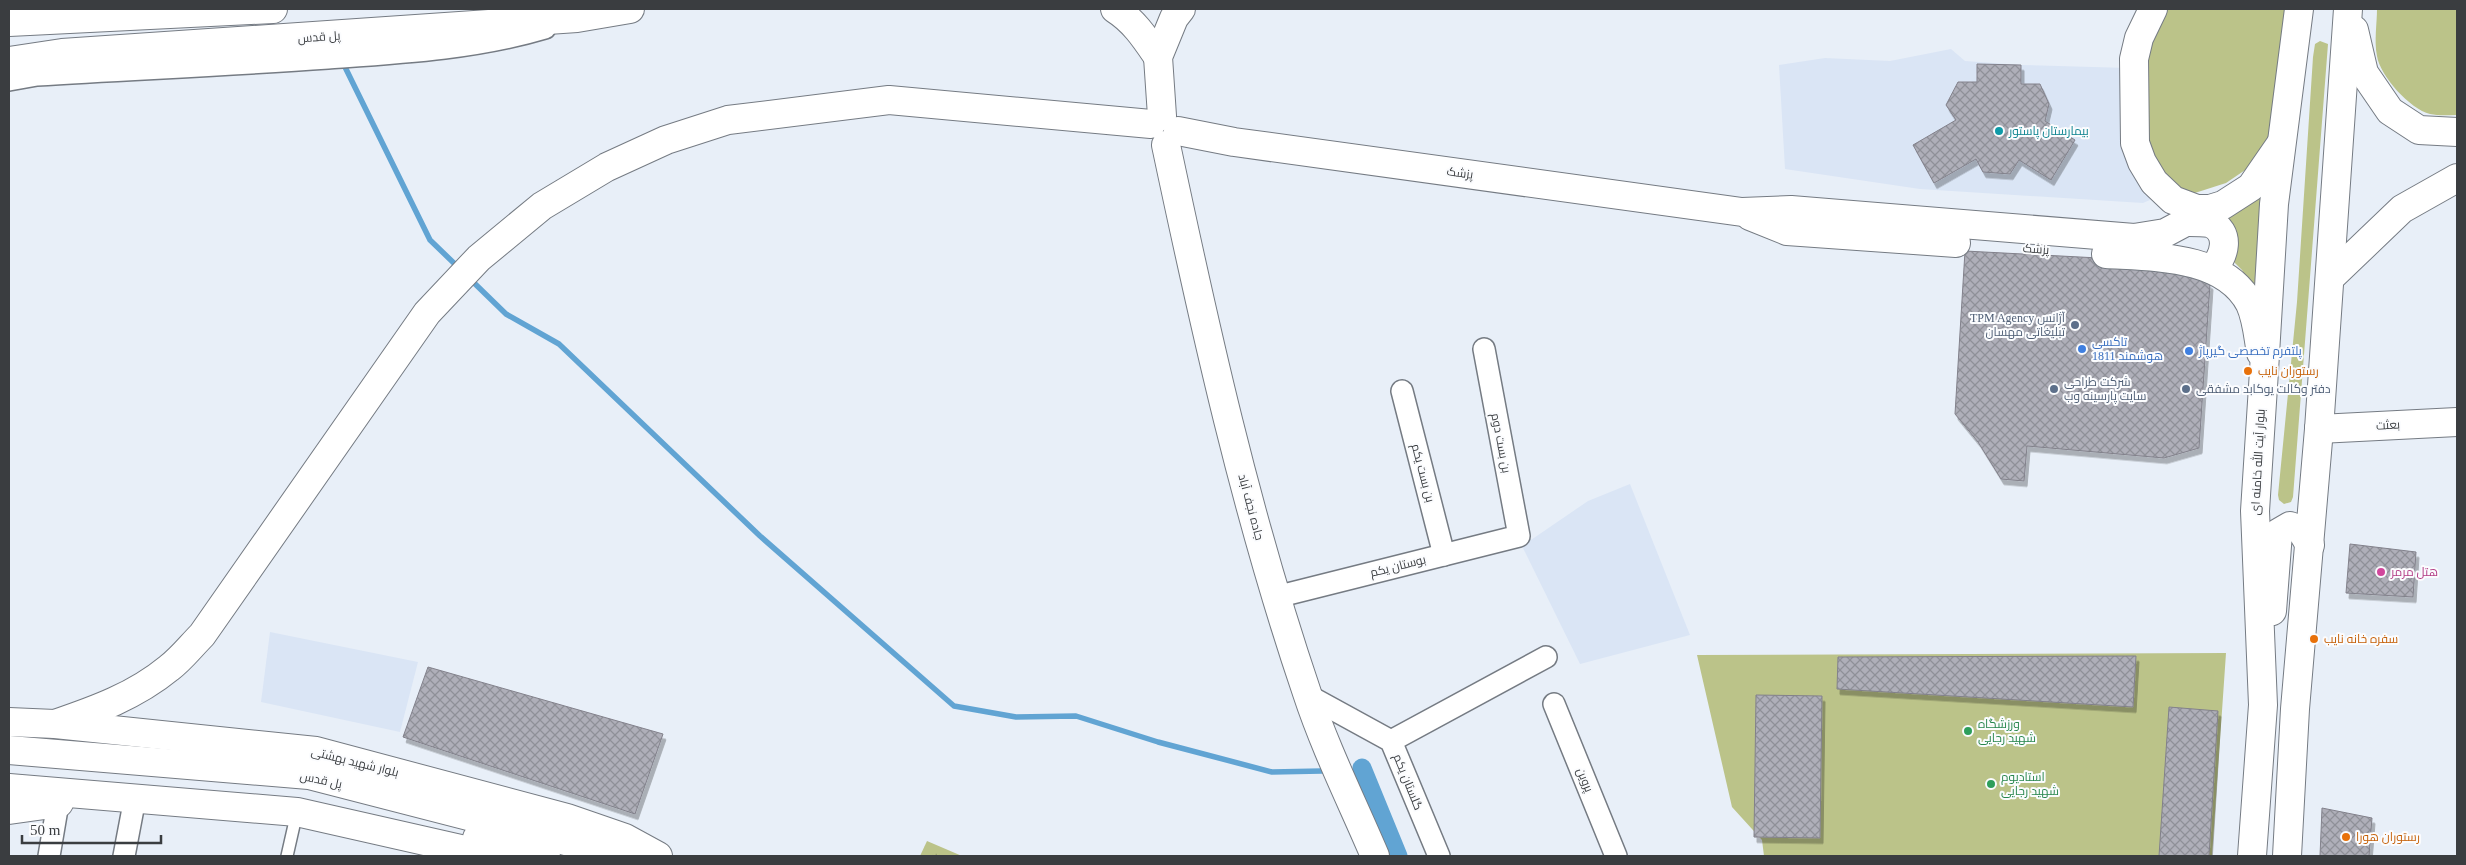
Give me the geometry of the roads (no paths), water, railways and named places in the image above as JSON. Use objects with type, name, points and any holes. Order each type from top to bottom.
[{"type":"main road","points":[[12,23],[273,9]]},
{"type":"main road","name":"پل قدس","points":[[9,61],[62,53],[577,18],[630,9]]},
{"type":"main road","points":[[1115,9],[1126,16],[1142,33],[1158,57]]},
{"type":"main road","points":[[1158,57],[1174,18],[1181,9]]},
{"type":"main road","points":[[2153,9],[2138,38],[2134,59],[2135,143],[2142,162],[2154,182],[2173,200],[2186,206],[2217,228],[2224,244],[2224,253],[2218,263],[2211,269]]},
{"type":"main road","points":[[2348,9],[2364,73],[2390,111],[2419,130],[2457,132]]},
{"type":"main road","points":[[2287,856],[2295,709],[2319,429],[2348,9]]},
{"type":"main road","name":"بلوار آیت الله خامنه ای","points":[[2252,856],[2263,705],[2255,511],[2274,204],[2298,15]]},
{"type":"main road","name":"جاده نجف آباد","points":[[1158,57],[1164,129],[1192,268],[1232,438],[1276,597],[1307,695],[1375,856]]},
{"type":"main road","name":"پزشک","points":[[55,724],[108,706],[143,688],[171,667],[202,635],[427,312],[479,258],[535,212],[607,167],[666,140],[728,120],[889,100],[1164,129],[1234,142],[1742,212],[1791,210],[2134,238],[2165,233],[2223,204],[2250,187],[2282,142]]},
{"type":"main road","points":[[2330,278],[2402,209],[2457,178]]},
{"type":"main road","name":"پزشک","points":[[1742,212],[1787,231],[2148,257],[2211,269],[2236,286],[2250,306],[2264,371]]},
{"type":"main road","name":"بعثت","points":[[2319,429],[2457,422]]},
{"type":"main road","points":[[2263,705],[2278,533],[2290,526],[2301,530],[2310,545]]},
{"type":"main road","name":"بلوار شهید بهشتی","points":[[9,722],[55,724],[316,751],[566,818],[625,838],[658,856]]},
{"type":"main road","name":"پل قدس","points":[[9,750],[50,762],[305,792],[546,856]]},
{"type":"main road","name":"پل قدس","points":[[9,769],[50,762],[309,775],[624,856]]},
{"type":"main road","points":[[9,788],[297,812],[480,855]]},
{"type":"main road","points":[[9,810],[99,795]]},
{"type":"street","points":[[9,80],[37,75],[318,59],[428,50],[515,37],[577,18]]},
{"type":"street","name":"بن بست دوم","points":[[1484,349],[1519,536]]},
{"type":"street","name":"بن بست یکم","points":[[1402,392],[1444,555]]},
{"type":"street","name":"بوستان یکم","points":[[1276,597],[1519,536]]},
{"type":"street","points":[[1391,741],[1546,657]]},
{"type":"street","name":"گلستان یکم","points":[[1307,695],[1391,741],[1438,856]]},
{"type":"street","name":"پروین","points":[[1554,704],[1616,856]]},
{"type":"street","points":[[124,856],[135,798]]},
{"type":"street","points":[[49,856],[58,803]]},
{"type":"lane","points":[[287,856],[297,812]]},
{"type":"waterway","points":[[345,67],[430,240],[459,268]]},
{"type":"waterway","points":[[469,278],[506,314],[559,344],[760,536],[954,706],[1016,717],[1076,716],[1158,742],[1272,772],[1322,771]]},
{"type":"waterway","points":[[1356,768],[1362,768]]},
{"type":"waterway","points":[[1362,768],[1398,856]]},
{"type":"place","name":"بیمارستان پاستور","points":[[1999,131]]},
{"type":"place","name":"TPM Agency آژانس تبلیغاتی مهسان","points":[[2075,325]]},
{"type":"place","name":"تاکسی هوشمند 1811","points":[[2082,349]]},
{"type":"place","name":"پلتفرم تخصصی گیرپاژ","points":[[2189,351]]},
{"type":"place","name":"رستوران نایب","points":[[2248,371]]},
{"type":"place","name":"شرکت طراحی سایت پارسینه وب","points":[[2054,389]]},
{"type":"place","name":"دفتر وکالت یوکابد مشفقی","points":[[2186,389]]},
{"type":"place","name":"هتل مرمر","points":[[2381,572]]},
{"type":"place","name":"سفره خانه نایب","points":[[2314,639]]},
{"type":"place","name":"ورزشگاه شهید رجایی","points":[[1968,731]]},
{"type":"place","name":"استادیوم شهید رجایی","points":[[1991,784]]},
{"type":"place","name":"رستوران هورا","points":[[2346,837]]}]
